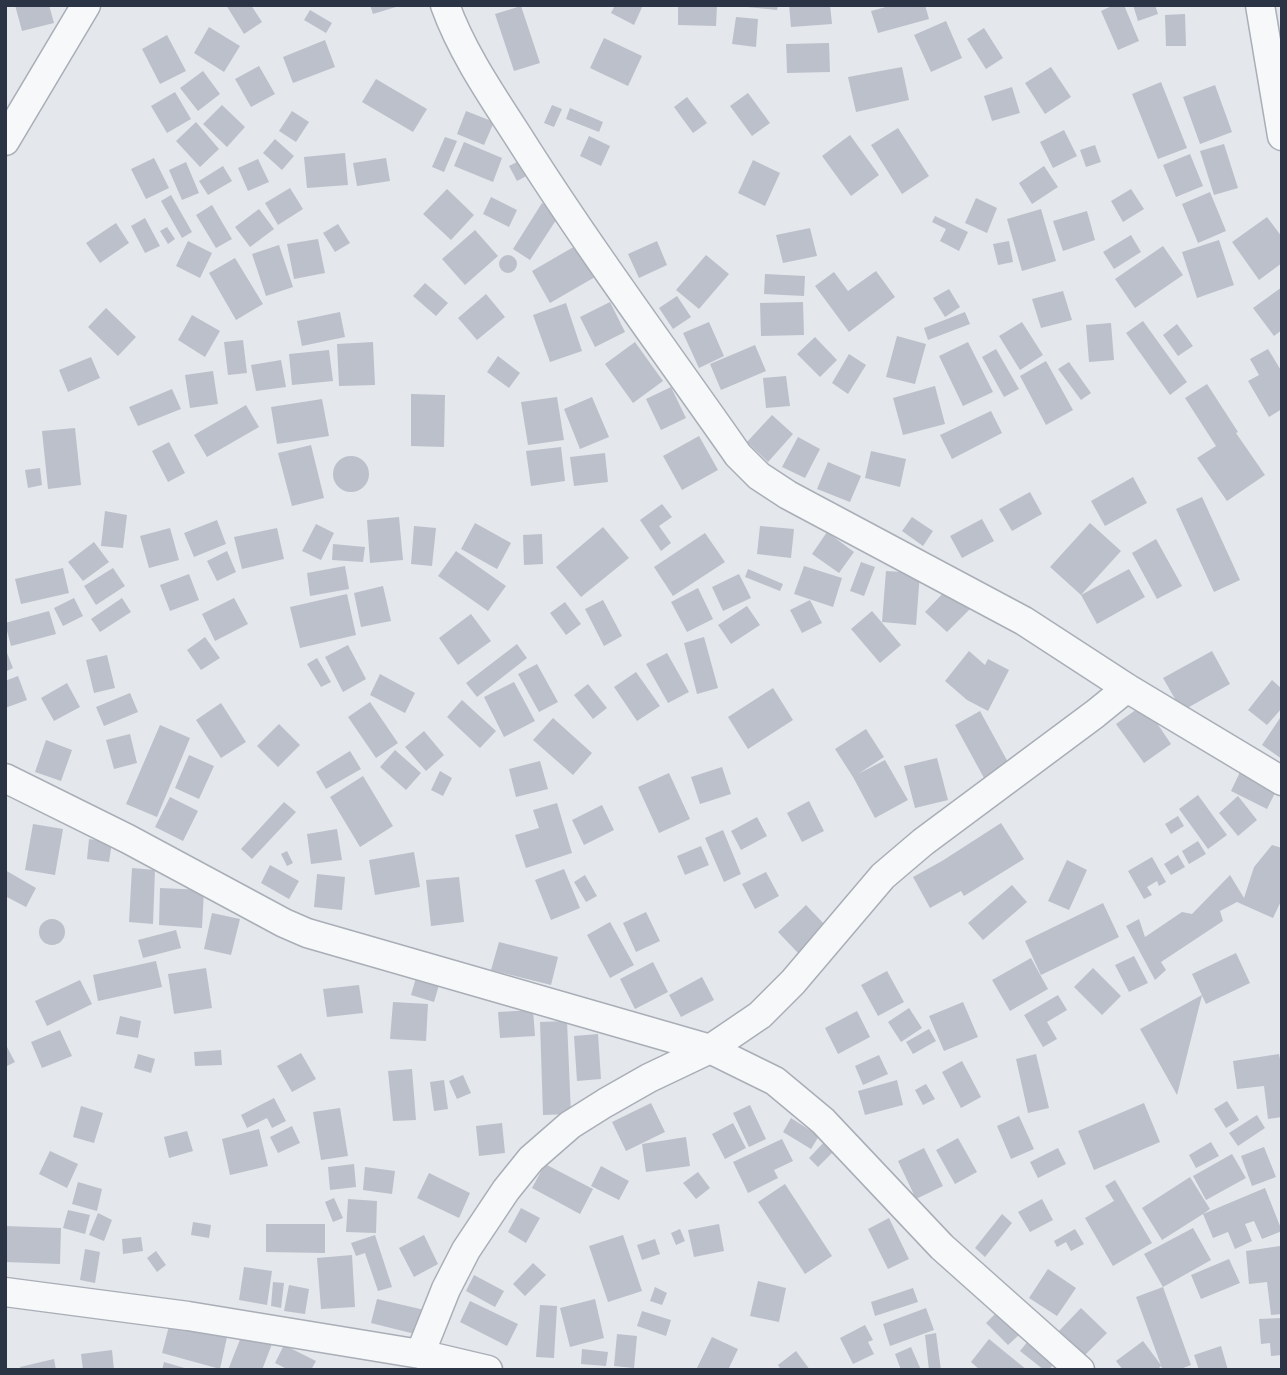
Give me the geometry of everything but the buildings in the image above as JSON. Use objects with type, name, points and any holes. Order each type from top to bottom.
[{"type":"street","points":[[5,141],[86,5]]},
{"type":"street","points":[[445,5],[479,75],[556,197],[738,456],[759,476],[788,495],[1024,621],[1127,688],[1282,781]]},
{"type":"street","points":[[1259,5],[1282,136]]},
{"type":"street","points":[[420,1354],[446,1289],[466,1250],[506,1189],[531,1159],[570,1125],[649,1078],[710,1049],[760,1015],[793,982],[883,876],[923,842],[1127,688]]},
{"type":"street","points":[[5,778],[307,933],[710,1049],[775,1081],[823,1121],[942,1247],[1080,1370]]},
{"type":"street","points":[[5,1292],[188,1316],[420,1354],[488,1370]]}]
